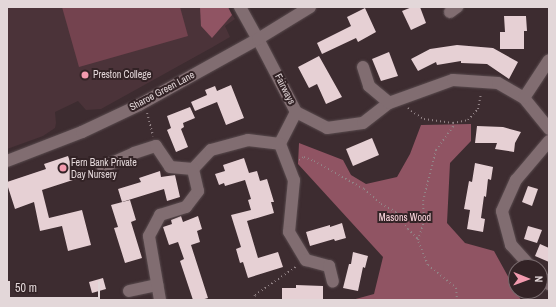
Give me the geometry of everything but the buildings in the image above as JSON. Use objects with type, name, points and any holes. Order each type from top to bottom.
[{"type":"street","name":"Fairways","points":[[240,7],[296,112],[327,128],[363,124],[389,103],[453,80],[498,83],[524,98],[549,129]]},
{"type":"street","name":"Sharoe Green Lane","points":[[7,161],[82,132],[144,102],[258,39],[310,7]]},
{"type":"street","points":[[524,98],[549,60]]},
{"type":"street","points":[[364,67],[369,86],[389,103]]},
{"type":"street","points":[[296,112],[280,144],[294,180],[289,232],[306,260],[329,266],[333,282]]},
{"type":"street","points":[[193,169],[211,150],[248,140],[280,144]]},
{"type":"street","points":[[524,259],[511,245],[502,211],[516,180],[549,141]]},
{"type":"street","points":[[103,167],[134,153],[156,146],[170,167],[193,169]]},
{"type":"street","points":[[160,300],[149,236],[160,215],[186,207],[198,191],[193,169]]},
{"type":"street","points":[[129,291],[157,285]]},
{"type":"path","points":[[402,98],[411,111],[424,119],[453,123],[468,120],[478,109],[484,83]]},
{"type":"path","points":[[144,102],[156,146]]},
{"type":"path","points":[[418,240],[424,221],[424,201],[436,150],[453,127],[453,123]]},
{"type":"path","points":[[288,166],[304,157],[364,189],[381,204],[396,212],[418,240],[428,265],[456,288],[457,300]]},
{"type":"path","points":[[253,300],[255,295],[306,260]]},
{"type":"shaded area","name":"Preston College","points":[[7,7],[227,7],[235,19],[225,26],[230,37],[211,48],[101,109],[86,110],[78,101],[55,112],[55,128],[43,136],[7,149]]},
{"type":"shaded area","points":[[62,7],[180,7],[188,36],[79,67]]},
{"type":"green space","points":[[200,7],[228,7],[232,15],[212,38],[201,26]]},
{"type":"green space","name":"Masons Wood","points":[[471,124],[471,141],[450,163],[447,223],[465,243],[494,251],[508,276],[508,299],[521,300],[352,300],[374,294],[383,257],[298,164],[299,143],[343,160],[351,175],[366,184],[397,177],[410,154],[421,125]]},
{"type":"place","name":"Preston College","points":[[85,75]]},
{"type":"place","name":"Fern Bank Private Day Nursery","points":[[63,168]]}]
